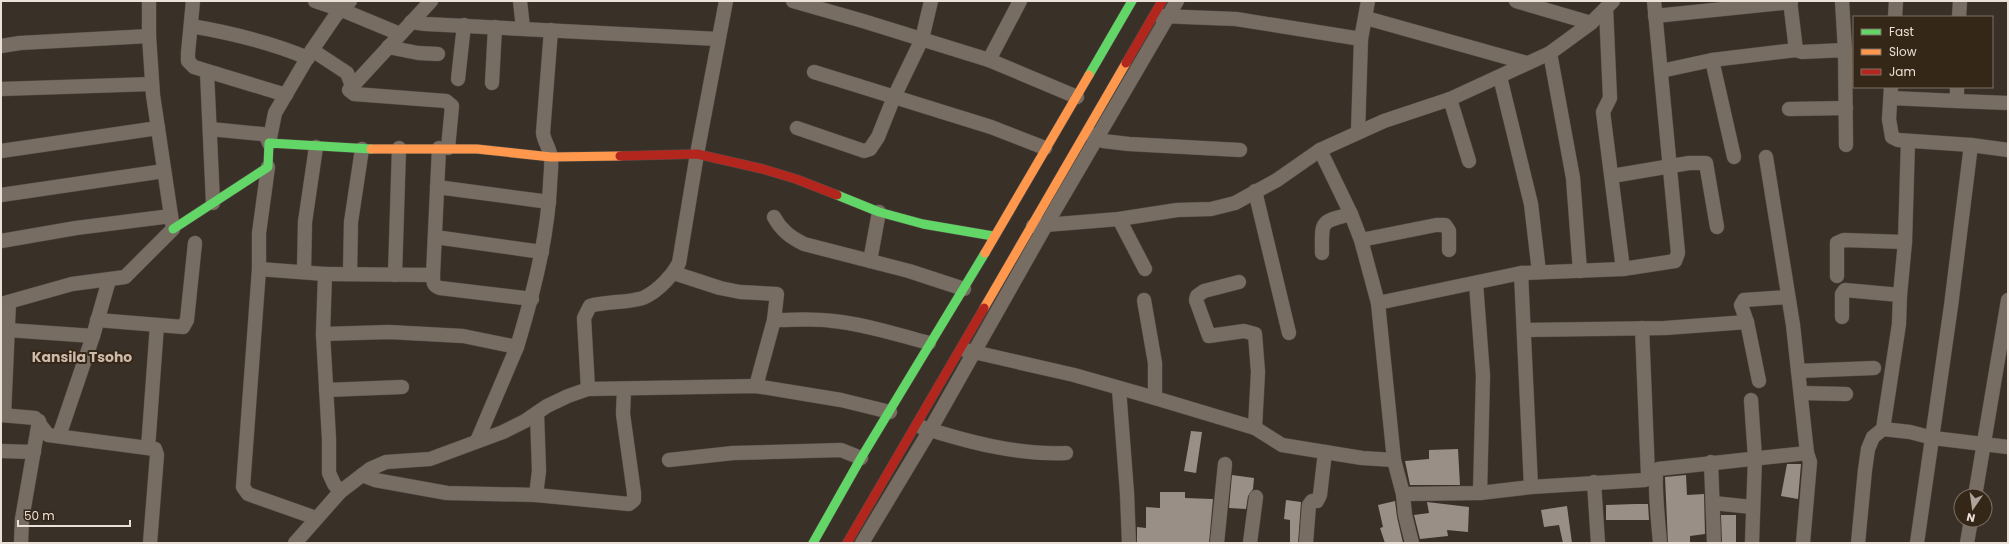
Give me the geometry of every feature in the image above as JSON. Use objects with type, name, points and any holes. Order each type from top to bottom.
[{"type":"main road","points":[[813,543],[861,458],[890,412],[929,344],[964,289],[993,236],[1077,97],[1132,1]]},
{"type":"main road","points":[[1091,135],[1162,1]]},
{"type":"main road","points":[[172,222],[213,203],[268,167],[269,143],[362,149],[477,149],[552,157],[697,154],[763,169],[796,179],[879,212],[923,224],[993,236]]},
{"type":"main road","points":[[847,543],[960,348],[1039,225]]},
{"type":"street","points":[[149,1],[149,36],[152,84],[172,222],[125,277],[72,284],[5,303],[8,330],[3,415],[35,418],[39,421],[48,435],[155,449],[157,455],[150,543]]},
{"type":"street","points":[[193,1],[188,61],[194,67],[207,72],[286,95]]},
{"type":"street","points":[[315,1],[346,5],[400,34]]},
{"type":"street","points":[[430,1],[352,86],[350,92],[354,94],[446,101],[450,103],[452,106],[443,148],[437,187],[433,275],[434,283],[440,288],[532,299]]},
{"type":"street","points":[[520,1],[523,28]]},
{"type":"street","points":[[588,390],[584,318],[590,306],[599,303],[644,298],[674,273],[679,262],[697,154],[726,1]]},
{"type":"street","points":[[793,1],[989,60],[1077,97]]},
{"type":"street","points":[[797,128],[864,151],[870,149],[878,137],[894,97],[922,39],[931,1]]},
{"type":"street","points":[[989,60],[1020,1]]},
{"type":"street","points":[[862,543],[930,430],[974,352],[1039,225],[1091,135],[1177,1]]},
{"type":"street","points":[[1358,132],[1361,39],[1368,1]]},
{"type":"street","points":[[1516,1],[1591,23]]},
{"type":"street","points":[[1378,303],[1521,273],[1622,269],[1675,261],[1678,258],[1654,1]]},
{"type":"street","points":[[1842,1],[1845,50],[1846,145]]},
{"type":"street","points":[[1895,16],[1896,1]]},
{"type":"street","points":[[1959,16],[1960,1]]},
{"type":"street","points":[[1655,16],[1791,2],[1796,50]]},
{"type":"street","points":[[269,143],[276,113],[286,95],[310,54],[336,15],[346,5]]},
{"type":"street","points":[[1039,225],[1119,219],[1177,210],[1211,209],[1235,203],[1277,180],[1320,150],[1384,120],[1450,99],[1550,53],[1591,23],[1610,5]]},
{"type":"street","points":[[1610,5],[1610,98],[1603,112],[1612,176],[1622,269]]},
{"type":"street","points":[[1153,17],[1168,16],[1236,19],[1361,39]]},
{"type":"street","points":[[1366,18],[1527,64]]},
{"type":"street","points":[[411,22],[718,39]]},
{"type":"street","points":[[458,79],[464,25]]},
{"type":"street","points":[[191,26],[231,33],[310,54],[347,73],[351,79],[352,86]]},
{"type":"street","points":[[492,84],[494,27]]},
{"type":"street","points":[[477,441],[517,346],[532,299],[542,252],[549,202],[552,157],[544,142],[543,133],[551,30]]},
{"type":"street","points":[[1,46],[20,43],[149,36]]},
{"type":"street","points":[[388,48],[418,53],[438,54]]},
{"type":"street","points":[[1661,71],[1712,60],[1796,50],[1802,52],[1845,50]]},
{"type":"street","points":[[1550,53],[1573,178],[1580,271]]},
{"type":"street","points":[[1712,60],[1734,157]]},
{"type":"street","points":[[207,72],[213,203]]},
{"type":"street","points":[[814,72],[991,127],[1045,148]]},
{"type":"street","points":[[1500,77],[1531,204],[1539,272]]},
{"type":"street","points":[[1,89],[152,84]]},
{"type":"street","points":[[1956,88],[1957,101]]},
{"type":"street","points":[[2008,103],[1957,101],[1891,93],[1889,119],[1892,137],[1898,140],[1908,142],[1971,145],[2008,150]]},
{"type":"street","points":[[1450,99],[1469,161]]},
{"type":"street","points":[[1789,109],[1846,108]]},
{"type":"street","points":[[1,152],[158,128]]},
{"type":"street","points":[[210,130],[262,134],[266,136],[269,143]]},
{"type":"street","points":[[1091,135],[1103,141],[1129,144],[1240,150]]},
{"type":"street","points":[[1858,543],[1868,449],[1873,437],[1883,429],[1887,396],[1898,339],[1905,242],[1908,142]]},
{"type":"street","points":[[1917,543],[1933,438],[1971,145]]},
{"type":"street","points":[[304,272],[305,222],[316,147]]},
{"type":"street","points":[[395,275],[399,148]]},
{"type":"street","points":[[350,274],[351,222],[362,149]]},
{"type":"street","points":[[1320,150],[1351,214],[1361,240],[1378,303],[1394,460],[1403,494],[1412,543]]},
{"type":"street","points":[[1766,157],[1794,325],[1807,453],[1810,462],[1803,543]]},
{"type":"street","points":[[1612,176],[1670,166],[1706,163],[1717,227]]},
{"type":"street","points":[[268,167],[259,233],[244,487],[248,494],[316,518]]},
{"type":"street","points":[[1,195],[164,171]]},
{"type":"street","points":[[437,187],[549,202]]},
{"type":"street","points":[[1255,191],[1289,333]]},
{"type":"street","points":[[870,261],[879,212]]},
{"type":"street","points":[[1322,253],[1323,226],[1328,219],[1351,214]]},
{"type":"street","points":[[774,217],[779,226],[790,237],[804,244],[909,271],[964,289]]},
{"type":"street","points":[[1119,219],[1145,269]]},
{"type":"street","points":[[1,241],[76,228],[172,222]]},
{"type":"street","points":[[1361,240],[1436,225],[1445,225],[1449,230],[1449,250]]},
{"type":"street","points":[[435,237],[542,252]]},
{"type":"street","points":[[1837,276],[1837,243],[1844,240],[1905,242]]},
{"type":"street","points":[[97,320],[183,327],[186,324],[195,243]]},
{"type":"street","points":[[258,268],[325,274],[433,275]]},
{"type":"street","points":[[674,273],[720,288],[740,292],[777,294],[774,320],[756,386]]},
{"type":"street","points":[[1521,273],[1531,487]]},
{"type":"street","points":[[325,274],[323,334],[329,473],[340,492]]},
{"type":"street","points":[[59,436],[93,336],[109,280]]},
{"type":"street","points":[[1239,282],[1204,291],[1197,296],[1196,300],[1209,336],[1244,331],[1255,334],[1258,372],[1255,428]]},
{"type":"street","points":[[1476,283],[1483,376],[1480,493]]},
{"type":"street","points":[[1842,317],[1842,294],[1845,290],[1900,295]]},
{"type":"street","points":[[1759,381],[1747,322],[1741,305],[1744,300],[1788,296]]},
{"type":"street","points":[[1144,300],[1155,363],[1155,398]]},
{"type":"street","points":[[1976,488],[2008,300]]},
{"type":"street","points":[[774,320],[812,319],[834,321],[881,330],[929,344]]},
{"type":"street","points":[[1524,330],[1642,328],[1747,322]]},
{"type":"street","points":[[148,448],[157,325]]},
{"type":"street","points":[[1403,494],[1480,493],[1594,482],[1645,480],[1648,475],[1642,328]]},
{"type":"street","points":[[8,330],[93,336]]},
{"type":"street","points":[[323,334],[389,332],[463,336],[517,346]]},
{"type":"street","points":[[960,348],[1074,375],[1255,428],[1282,445],[1325,452],[1394,460]]},
{"type":"street","points":[[1798,371],[1874,368]]},
{"type":"street","points":[[295,543],[340,492],[370,469],[386,462],[430,458],[503,432],[568,396],[588,390],[756,386],[841,400],[890,412]]},
{"type":"street","points":[[326,390],[402,387]]},
{"type":"street","points":[[362,475],[375,480],[447,492],[536,495],[629,504],[634,500],[631,463],[623,414],[624,388]]},
{"type":"street","points":[[1119,389],[1127,492],[1129,543]]},
{"type":"street","points":[[1801,393],[1846,394]]},
{"type":"street","points":[[1751,400],[1755,458],[1752,507],[1752,543]]},
{"type":"street","points":[[536,495],[539,471],[537,413]]},
{"type":"street","points":[[20,543],[22,519],[39,421]]},
{"type":"street","points":[[915,425],[971,443],[1048,454],[1066,453]]},
{"type":"street","points":[[1883,429],[1910,432],[1933,438],[2008,447]]},
{"type":"street","points":[[669,460],[733,453],[841,450],[861,458]]},
{"type":"street","points":[[1,451],[34,452]]},
{"type":"street","points":[[1306,543],[1308,505],[1312,501],[1317,501],[1320,495],[1325,452]]},
{"type":"street","points":[[1660,543],[1656,472],[1658,469],[1711,462],[1807,453]]},
{"type":"street","points":[[1711,462],[1714,543]]},
{"type":"street","points":[[1217,543],[1225,464]]},
{"type":"street","points":[[1594,482],[1598,543]]},
{"type":"street","points":[[1250,543],[1256,497]]},
{"type":"street","points":[[1713,503],[1752,507]]},
{"type":"street","points":[[1967,543],[1969,528]]},
{"type":"building","points":[[1191,431],[1202,432],[1196,473],[1184,471]]},
{"type":"building","points":[[1458,449],[1460,485],[1410,485],[1405,461],[1429,459],[1429,450]]},
{"type":"building","points":[[1787,464],[1801,464],[1798,499],[1781,496]]},
{"type":"building","points":[[1232,475],[1254,478],[1253,489],[1248,496],[1246,509],[1229,508]]},
{"type":"building","points":[[1686,475],[1687,495],[1704,494],[1705,534],[1690,536],[1690,543],[1668,543],[1665,477]]},
{"type":"building","points":[[1160,492],[1185,492],[1185,498],[1213,499],[1209,543],[1137,543],[1137,527],[1146,528],[1146,507],[1160,508]]},
{"type":"building","points":[[1286,500],[1301,502],[1298,543],[1290,543],[1290,520],[1284,519]]},
{"type":"building","points":[[1395,501],[1403,543],[1385,543],[1380,528],[1383,527],[1378,505]]},
{"type":"building","points":[[1427,502],[1469,507],[1468,532],[1447,530],[1448,536],[1420,539],[1414,515],[1429,513]]},
{"type":"building","points":[[1648,504],[1649,520],[1606,520],[1606,505]]},
{"type":"building","points":[[1567,506],[1572,543],[1563,543],[1559,525],[1544,527],[1541,510]]},
{"type":"building","points":[[1721,515],[1736,515],[1736,543],[1722,543]]},
{"type":"traffic: fast","points":[[1089,75],[1132,1]]},
{"type":"traffic: fast","points":[[173,229],[268,167],[269,143],[371,149]]},
{"type":"traffic: fast","points":[[837,195],[879,212],[923,224],[993,236]]},
{"type":"traffic: fast","points":[[813,543],[861,458],[985,253]]},
{"type":"traffic: slow","points":[[984,308],[1126,63]]},
{"type":"traffic: slow","points":[[985,253],[1089,75]]},
{"type":"traffic: slow","points":[[371,149],[477,149],[551,157],[620,156]]},
{"type":"traffic: jam","points":[[1126,63],[1162,1]]},
{"type":"traffic: jam","points":[[620,156],[697,154],[763,169],[796,179],[837,195]]},
{"type":"traffic: jam","points":[[847,543],[984,308]]},
{"type":"district","name":"Kansila Tsoho","points":[[82,357]]}]
